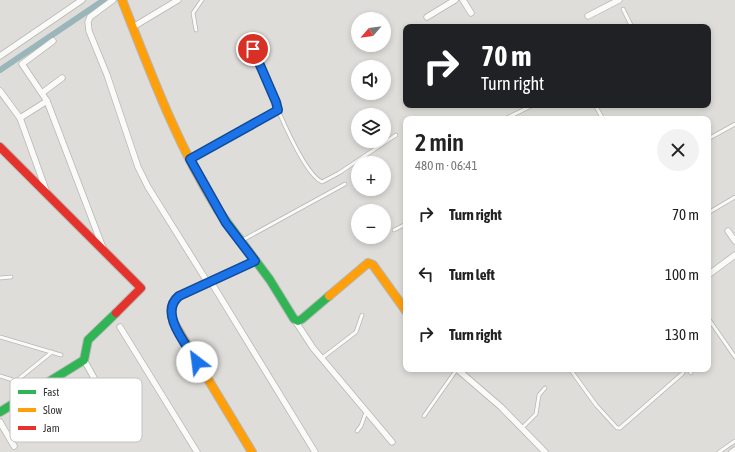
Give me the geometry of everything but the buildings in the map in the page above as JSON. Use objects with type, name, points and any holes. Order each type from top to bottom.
[{"type":"street","points":[[0,56],[82,0]]},
{"type":"street","points":[[113,0],[90,18],[88,22],[138,167],[148,187],[210,283],[315,452]]},
{"type":"street","points":[[122,0],[164,106],[190,159],[226,223],[270,280],[299,329],[392,442]]},
{"type":"street","points":[[133,27],[178,0]]},
{"type":"street","points":[[427,17],[455,0]]},
{"type":"street","points":[[463,0],[471,13]]},
{"type":"street","points":[[588,16],[618,0]]},
{"type":"street","points":[[53,41],[22,64],[47,101],[105,252]]},
{"type":"street","points":[[190,159],[278,110],[276,102],[249,41]]},
{"type":"street","points":[[42,93],[62,78]]},
{"type":"street","points":[[0,91],[20,118],[48,195]]},
{"type":"street","points":[[20,118],[47,101]]},
{"type":"street","points":[[0,147],[141,288],[88,340],[84,360],[94,378]]},
{"type":"street","points":[[728,231],[735,241]]},
{"type":"street","points":[[711,273],[735,255]]},
{"type":"street","points":[[252,452],[177,328],[171,315],[171,306],[173,300],[179,296],[255,261]]},
{"type":"street","points":[[294,319],[298,321],[302,319],[354,273],[368,263],[373,264],[403,307]]},
{"type":"street","points":[[120,327],[197,452]]},
{"type":"street","points":[[57,377],[84,360]]},
{"type":"street","points":[[461,372],[472,380],[546,452]]},
{"type":"street","points":[[0,412],[10,405]]},
{"type":"street","points":[[0,422],[10,439]]},
{"type":"street","points":[[12,442],[14,446]]},
{"type":"lane","points":[[196,30],[193,13],[202,0]]},
{"type":"lane","points":[[623,9],[630,24]]},
{"type":"lane","points":[[511,116],[527,108]]},
{"type":"lane","points":[[278,110],[292,142],[316,180],[322,182],[339,173],[396,135]]},
{"type":"lane","points":[[711,137],[735,124]]},
{"type":"lane","points":[[240,241],[345,184]]},
{"type":"lane","points":[[711,211],[735,197]]},
{"type":"lane","points":[[394,230],[403,226]]},
{"type":"lane","points":[[0,278],[11,277]]},
{"type":"lane","points":[[322,358],[356,332],[362,315]]},
{"type":"lane","points":[[711,322],[735,357]]},
{"type":"lane","points":[[0,337],[61,355]]},
{"type":"lane","points":[[20,378],[52,352]]},
{"type":"lane","points":[[424,416],[455,372]]},
{"type":"lane","points":[[572,372],[596,405],[617,428],[620,428],[683,373]]},
{"type":"lane","points":[[0,376],[10,379]]},
{"type":"lane","points":[[522,428],[536,414],[539,395],[545,388]]},
{"type":"lane","points":[[356,431],[361,426],[367,410]]},
{"type":"lane","points":[[719,452],[735,441]]},
{"type":"waterway","points":[[0,70],[104,0]]},
{"type":"traffic: fast","points":[[218,210],[270,280],[294,319],[298,321],[302,319],[329,296]]},
{"type":"traffic: fast","points":[[55,378],[84,360],[88,340],[116,313]]},
{"type":"traffic: fast","points":[[0,412],[10,406]]},
{"type":"traffic: slow","points":[[122,0],[177,134],[203,185],[218,210]]},
{"type":"traffic: slow","points":[[252,452],[174,323],[171,312],[172,305],[179,296],[255,261]]},
{"type":"traffic: slow","points":[[329,296],[368,263],[373,265],[403,307]]},
{"type":"traffic: jam","points":[[0,147],[141,288],[116,313]]},
{"type":"route","points":[[197,362],[174,323],[171,315],[173,300],[255,261],[226,223],[206,190],[190,159],[278,110],[253,49]]}]
